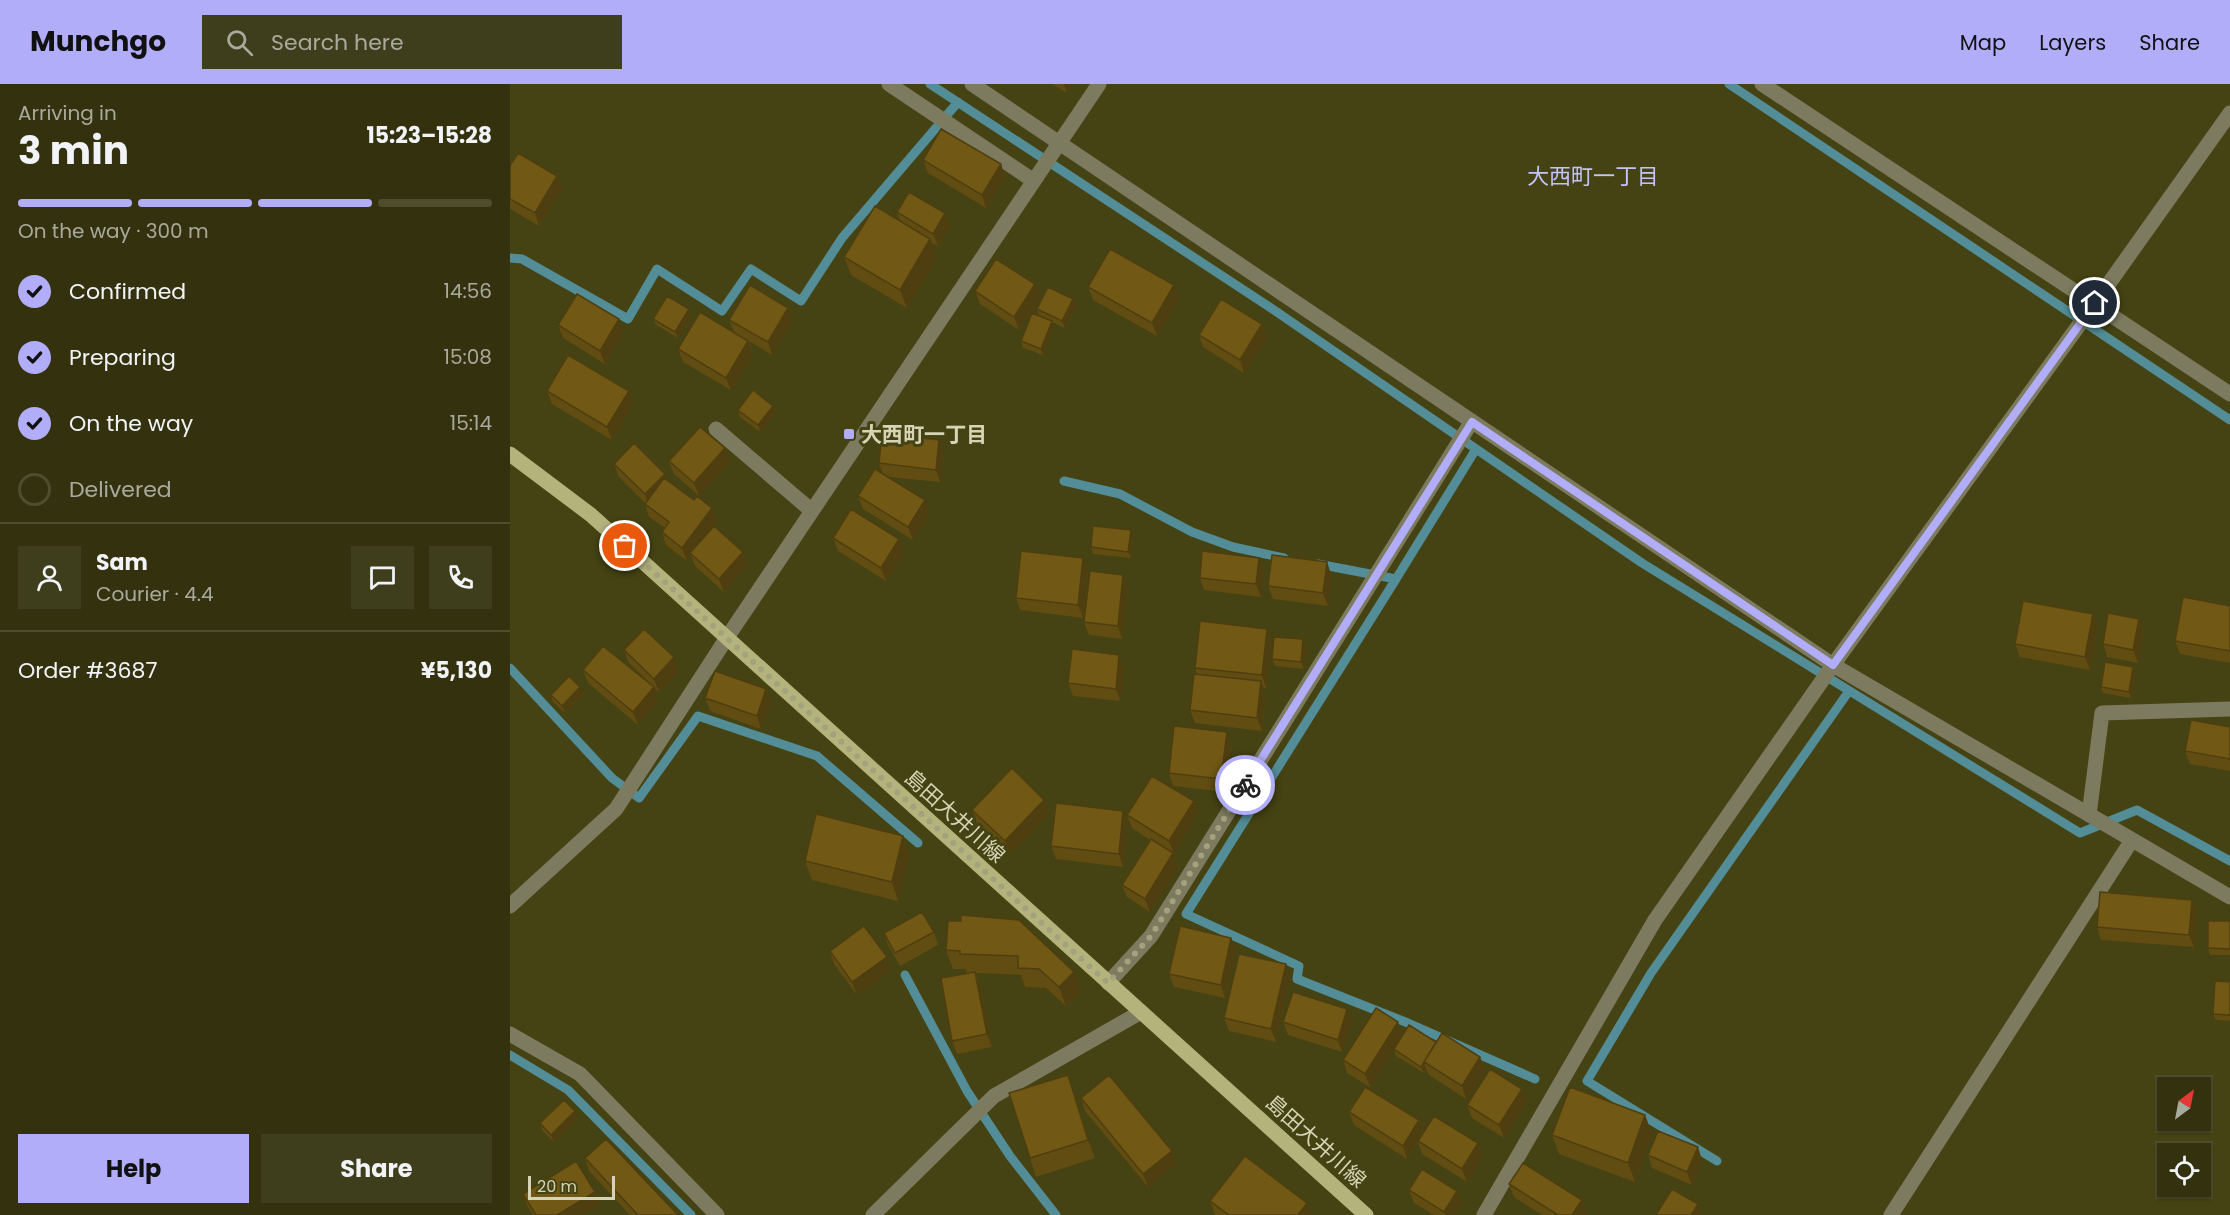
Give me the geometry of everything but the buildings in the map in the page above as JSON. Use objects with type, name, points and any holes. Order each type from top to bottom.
[{"type":"main road","name":"島田大井川線","points":[[510,454],[591,515],[1366,1215]]},
{"type":"street","points":[[889,84],[1034,181]]},
{"type":"street","points":[[972,84],[1833,665],[2230,897]]},
{"type":"street","points":[[510,906],[616,809],[726,639],[1099,84]]},
{"type":"street","points":[[1762,84],[2230,394]]},
{"type":"street","points":[[1484,1215],[1655,920],[1833,665],[2230,113]]},
{"type":"street","points":[[1108,983],[1151,936],[1472,422]]},
{"type":"street","points":[[716,429],[812,511]]},
{"type":"street","points":[[2089,814],[2102,712],[2230,709]]},
{"type":"street","points":[[1891,1215],[2132,840]]},
{"type":"street","points":[[873,1215],[994,1096],[1141,1012]]},
{"type":"street","points":[[510,1034],[580,1074],[717,1215]]},
{"type":"waterway","points":[[930,84],[1274,310],[1642,563],[2080,833],[2137,810],[2230,861]]},
{"type":"waterway","points":[[1729,84],[2230,420]]},
{"type":"waterway","points":[[510,258],[522,259],[628,319],[657,269],[722,311],[751,269],[801,301],[842,238],[958,102]]},
{"type":"waterway","points":[[1318,564],[1396,579],[1476,449]]},
{"type":"waterway","points":[[1064,481],[1120,494],[1192,532],[1233,547],[1284,558]]},
{"type":"waterway","points":[[1396,579],[1186,914],[1299,966],[1297,979],[1408,1023],[1535,1079]]},
{"type":"waterway","points":[[510,668],[612,778],[639,798],[698,716],[817,756],[918,843]]},
{"type":"waterway","points":[[1717,1161],[1587,1081],[1651,973],[1849,691]]},
{"type":"waterway","points":[[905,975],[967,1091],[1010,1156],[1056,1215]]},
{"type":"waterway","points":[[510,1055],[568,1090],[691,1215]]},
{"type":"way so far","points":[[625,546],[1108,983],[1151,936],[1245,785]]},
{"type":"place","name":"大西町一丁目","points":[[849,434]]},
{"type":"district","name":"大西町一丁目","points":[[1593,176]]},
{"type":"route","points":[[1245,785],[1472,422],[1833,665],[2095,303]]}]
